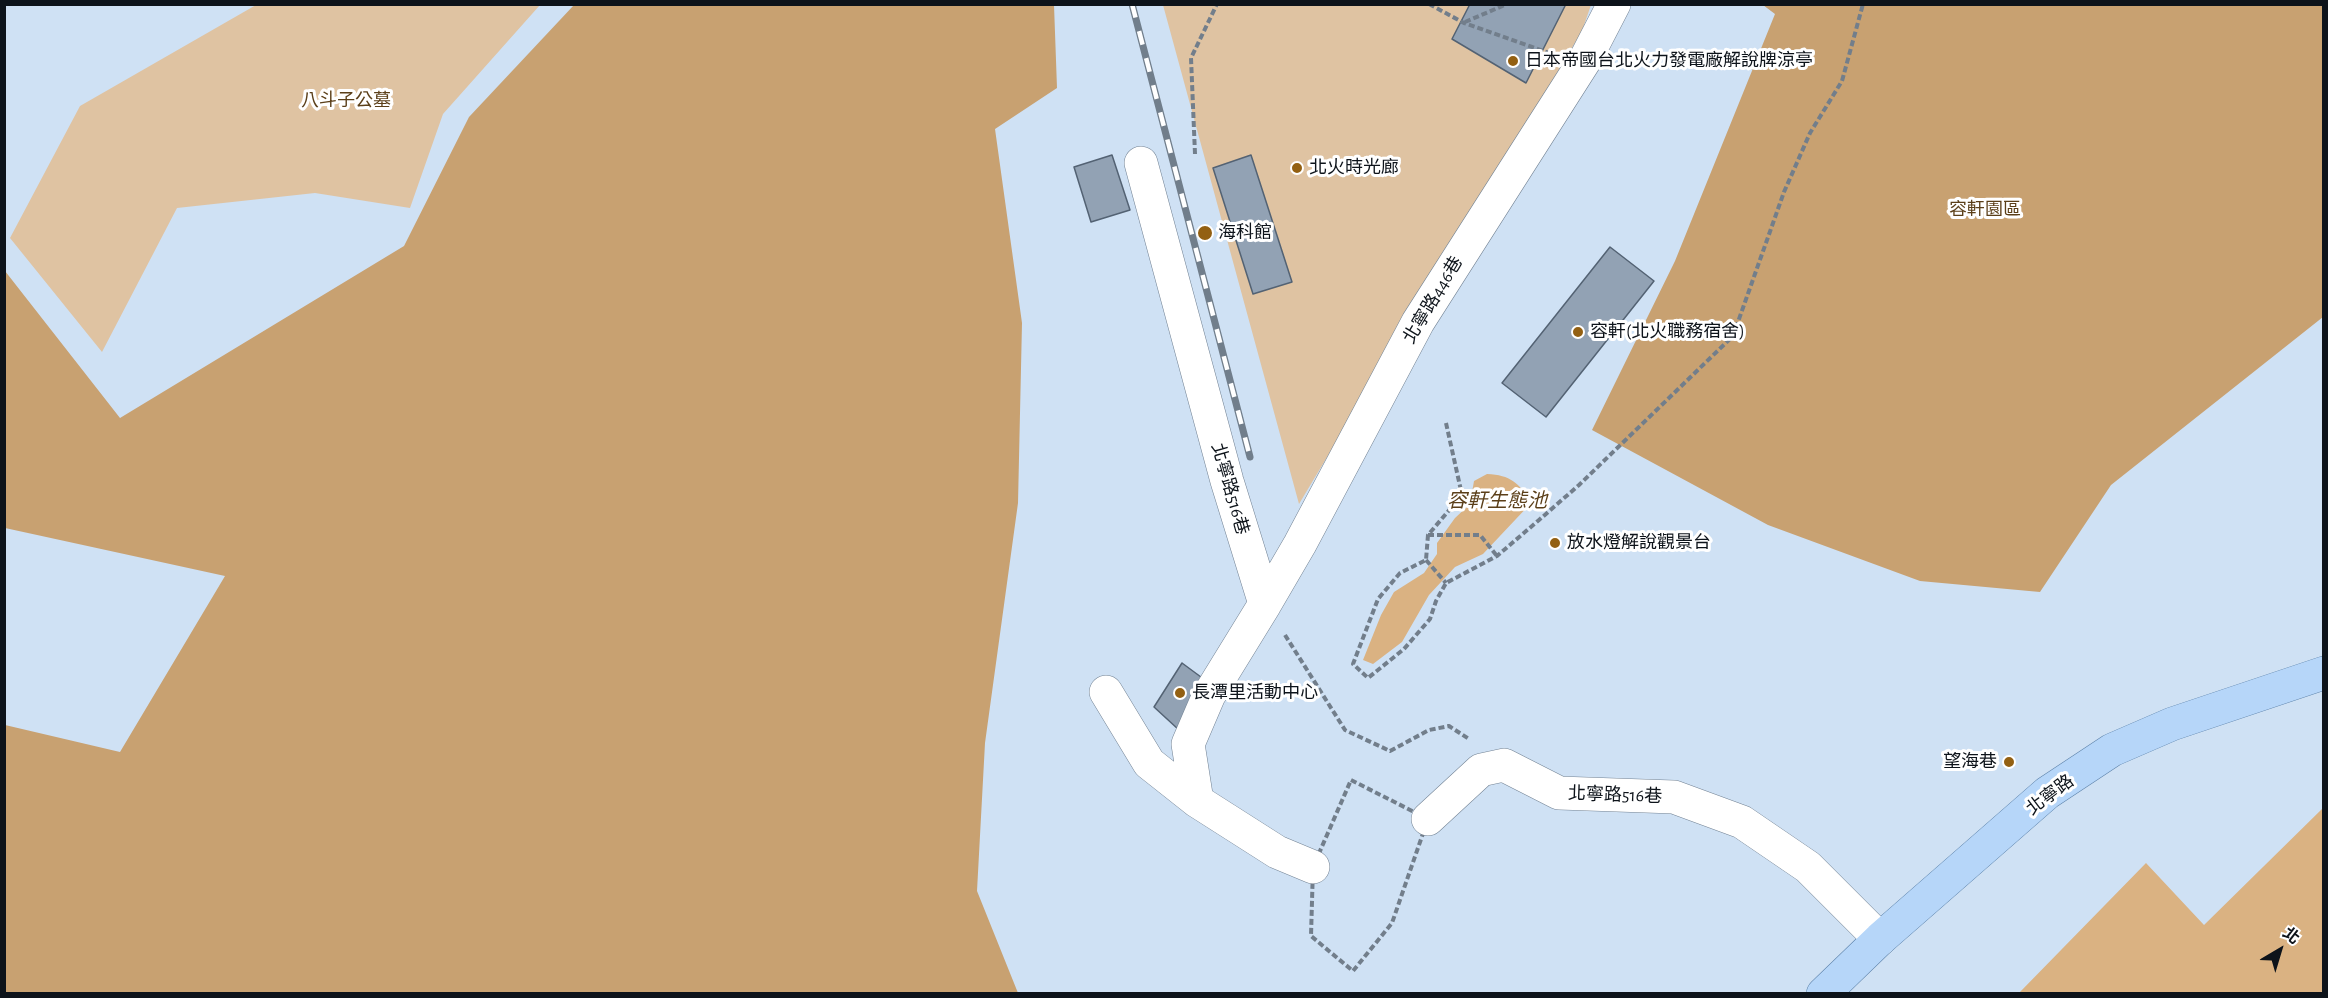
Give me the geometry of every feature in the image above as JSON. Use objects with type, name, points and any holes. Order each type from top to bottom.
[{"type":"main road","name":"北寧路","points":[[1822,993],[1880,939],[2047,793],[2112,750],[2172,724],[2324,673]]},
{"type":"lane","name":"北寧路446巷","points":[[1265,604],[1300,544],[1418,322],[1580,64],[1614,4]]},
{"type":"lane","name":"北寧路516巷","points":[[1141,163],[1227,482],[1265,604]]},
{"type":"lane","points":[[1197,801],[1188,744],[1209,695],[1265,604]]},
{"type":"lane","points":[[1106,693],[1149,763],[1197,801],[1277,852],[1313,867]]},
{"type":"lane","name":"北寧路516巷","points":[[1496,766],[1504,765],[1559,793],[1674,797],[1742,822],[1808,867],[1880,939]]},
{"type":"lane","points":[[1428,819],[1481,770],[1496,766]]},
{"type":"path","points":[[1196,154],[1191,58],[1217,4]]},
{"type":"path","points":[[1429,4],[1464,22],[1580,64]]},
{"type":"path","points":[[1464,22],[1507,4]]},
{"type":"path","points":[[1426,560],[1400,573],[1378,599],[1353,664],[1368,678],[1404,649],[1430,619],[1436,601],[1446,583],[1497,556],[1580,485],[1732,336],[1784,192],[1810,133],[1842,81],[1863,4]]},
{"type":"path","points":[[1446,423],[1462,495],[1428,536],[1426,560],[1446,583]]},
{"type":"path","points":[[1428,536],[1480,535],[1497,556]]},
{"type":"path","points":[[1265,604],[1345,730],[1390,751],[1429,730],[1449,726],[1477,744],[1496,766]]},
{"type":"path","points":[[1351,780],[1428,819],[1392,923],[1353,970],[1311,936],[1313,867],[1351,780]]},
{"type":"green space","name":"八斗子公墓","points":[[256,5],[540,5],[443,114],[410,208],[315,193],[177,208],[102,352],[10,238],[80,106]]},
{"type":"green space","points":[[574,5],[1054,5],[1057,88],[995,129],[1022,323],[1018,503],[985,743],[977,891],[1018,993],[5,993],[5,725],[120,752],[225,576],[5,528],[5,271],[120,418],[404,246],[469,117]]},
{"type":"green space","points":[[1163,5],[1591,5],[1582,31],[1299,504]]},
{"type":"green space","name":"容軒園區","points":[[1763,5],[2323,5],[2323,317],[2111,485],[2040,592],[1920,581],[1768,525],[1592,430],[1675,261],[1775,14]]},
{"type":"water","name":"容軒生態池","points":[[1487,474],[1502,476],[1513,481],[1532,502],[1483,554],[1455,567],[1429,595],[1402,642],[1373,664],[1363,660],[1381,615],[1394,592],[1424,573],[1437,554],[1437,543],[1455,518],[1470,504],[1474,481]]},
{"type":"water","points":[[2323,808],[2323,993],[2019,993],[2146,863],[2204,925]]},
{"type":"building","name":"日本帝國台北火力發電廠解說牌涼亭","points":[[1470,4],[1564,4],[1526,83],[1452,39]]},
{"type":"building","points":[[1112,155],[1130,210],[1091,222],[1074,167]]},
{"type":"building","points":[[1251,155],[1292,282],[1253,294],[1213,168]]},
{"type":"building","name":"容軒(北火職務宿舍)","points":[[1610,247],[1654,281],[1546,417],[1502,383]]},
{"type":"building","name":"長潭里活動中心","points":[[1182,663],[1205,680],[1179,730],[1154,707]]},
{"type":"railway","points":[[1132,4],[1250,457]]},
{"type":"place","name":"日本帝國台北火力發電廠解說牌涼亭","points":[[1513,61]]},
{"type":"place","name":"北火時光廊","points":[[1297,168]]},
{"type":"place","name":"海科館","points":[[1205,233]]},
{"type":"place","name":"容軒(北火職務宿舍)","points":[[1578,332]]},
{"type":"place","name":"放水燈解說觀景台","points":[[1555,543]]},
{"type":"place","name":"長潭里活動中心","points":[[1180,693]]},
{"type":"place","name":"望海巷","points":[[2009,762]]}]
